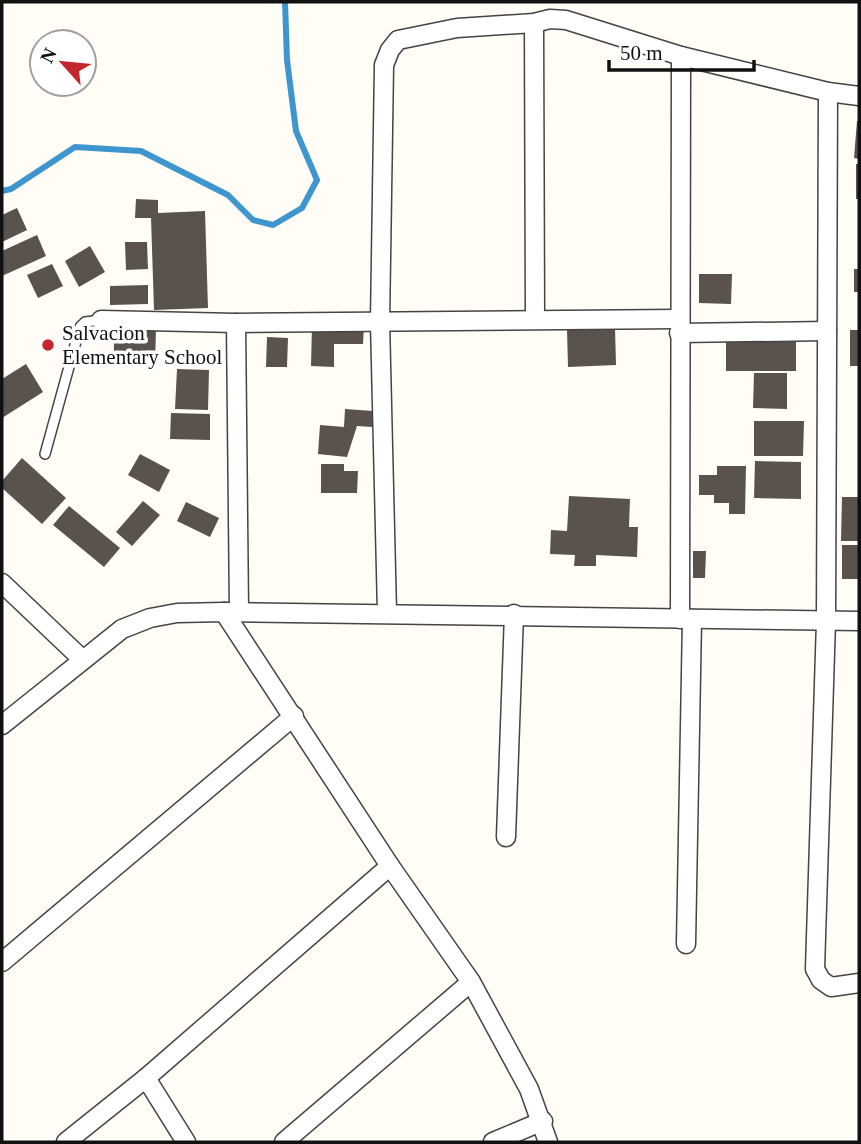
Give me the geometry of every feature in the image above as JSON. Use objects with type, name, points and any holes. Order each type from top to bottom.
[{"type":"street","points":[[387,613],[380,322],[384,65],[398,40],[457,28],[534,23],[550,19],[565,20],[681,56],[828,92],[859,96]]},
{"type":"street","points":[[534,23],[535,319]]},
{"type":"street","points":[[681,56],[678,326],[686,619],[686,944]]},
{"type":"street","points":[[828,92],[826,621],[816,969],[821,980],[831,987],[859,983]]},
{"type":"street","points":[[101,320],[236,323],[535,319],[827,331]]},
{"type":"street","points":[[236,323],[232,612],[294,716],[390,866],[471,982],[543,1121],[548,1142]]},
{"type":"street","points":[[2,583],[83,660]]},
{"type":"street","points":[[2,725],[122,629],[136,622],[177,613],[514,614],[859,621]]},
{"type":"street","points":[[506,837],[514,614]]},
{"type":"street","points":[[2,962],[294,716]]},
{"type":"street","points":[[66,1142],[146,1078],[390,866]]},
{"type":"street","points":[[284,1142],[471,982]]},
{"type":"street","points":[[146,1078],[187,1142]]},
{"type":"street","points":[[493,1142],[543,1121]]},
{"type":"lane","points":[[45,454],[80,327],[85,322],[101,320]]},
{"type":"building","points":[[859,121],[859,159],[854,158]]},
{"type":"building","points":[[856,164],[859,164],[859,199],[856,199]]},
{"type":"building","points":[[136,199],[158,200],[158,213],[205,211],[208,308],[154,310],[151,218],[135,218]]},
{"type":"building","points":[[17,208],[27,230],[2,242],[2,215]]},
{"type":"building","points":[[37,235],[46,256],[2,276],[2,251]]},
{"type":"building","points":[[125,242],[147,242],[148,269],[126,270]]},
{"type":"building","points":[[90,246],[105,272],[79,287],[65,261]]},
{"type":"building","points":[[52,264],[63,286],[38,298],[27,275]]},
{"type":"building","points":[[854,269],[859,269],[859,292],[854,292]]},
{"type":"building","points":[[699,274],[732,274],[731,304],[699,303]]},
{"type":"building","points":[[148,285],[148,304],[110,305],[110,286]]},
{"type":"building","points":[[312,325],[364,326],[363,344],[334,344],[334,367],[311,366]]},
{"type":"building","points":[[114,328],[156,328],[155,366],[114,366]]},
{"type":"building","points":[[615,328],[616,365],[568,367],[567,330]]},
{"type":"building","points":[[850,330],[859,330],[859,366],[850,366]]},
{"type":"building","points":[[726,332],[796,333],[796,371],[726,371]]},
{"type":"building","points":[[267,337],[288,338],[287,367],[266,367]]},
{"type":"building","points":[[26,364],[43,392],[2,418],[2,379]]},
{"type":"building","points":[[177,369],[209,370],[208,410],[175,409]]},
{"type":"building","points":[[754,373],[787,373],[787,409],[753,408]]},
{"type":"building","points":[[345,409],[373,411],[372,427],[357,426],[347,457],[318,454],[320,425],[344,427]]},
{"type":"building","points":[[171,413],[210,414],[210,440],[170,439]]},
{"type":"building","points":[[754,421],[804,421],[803,456],[754,456]]},
{"type":"building","points":[[140,454],[170,470],[159,492],[128,475]]},
{"type":"building","points":[[22,458],[66,498],[42,524],[2,488],[2,481]]},
{"type":"building","points":[[755,461],[801,462],[801,499],[754,498]]},
{"type":"building","points":[[321,464],[344,464],[344,471],[358,471],[357,493],[321,493]]},
{"type":"building","points":[[717,466],[746,466],[745,514],[729,514],[729,503],[714,503],[714,495],[699,495],[699,475],[717,475]]},
{"type":"building","points":[[569,496],[630,499],[629,527],[638,527],[637,557],[596,555],[596,566],[574,566],[575,555],[550,554],[551,530],[567,531]]},
{"type":"building","points":[[842,497],[859,497],[859,541],[841,541]]},
{"type":"building","points":[[143,501],[160,515],[132,546],[116,532]]},
{"type":"building","points":[[186,502],[219,518],[210,537],[177,521]]},
{"type":"building","points":[[69,506],[120,548],[104,567],[53,525]]},
{"type":"building","points":[[842,545],[859,545],[859,579],[842,579]]},
{"type":"building","points":[[693,551],[706,551],[705,578],[693,578]]},
{"type":"waterway","points":[[2,191],[11,189],[75,147],[141,151],[228,195],[253,220],[273,225],[302,208],[317,180],[296,131],[287,60],[285,2]]},
{"type":"place","name":"Salvacion Elementary School","points":[[48,345]]}]
